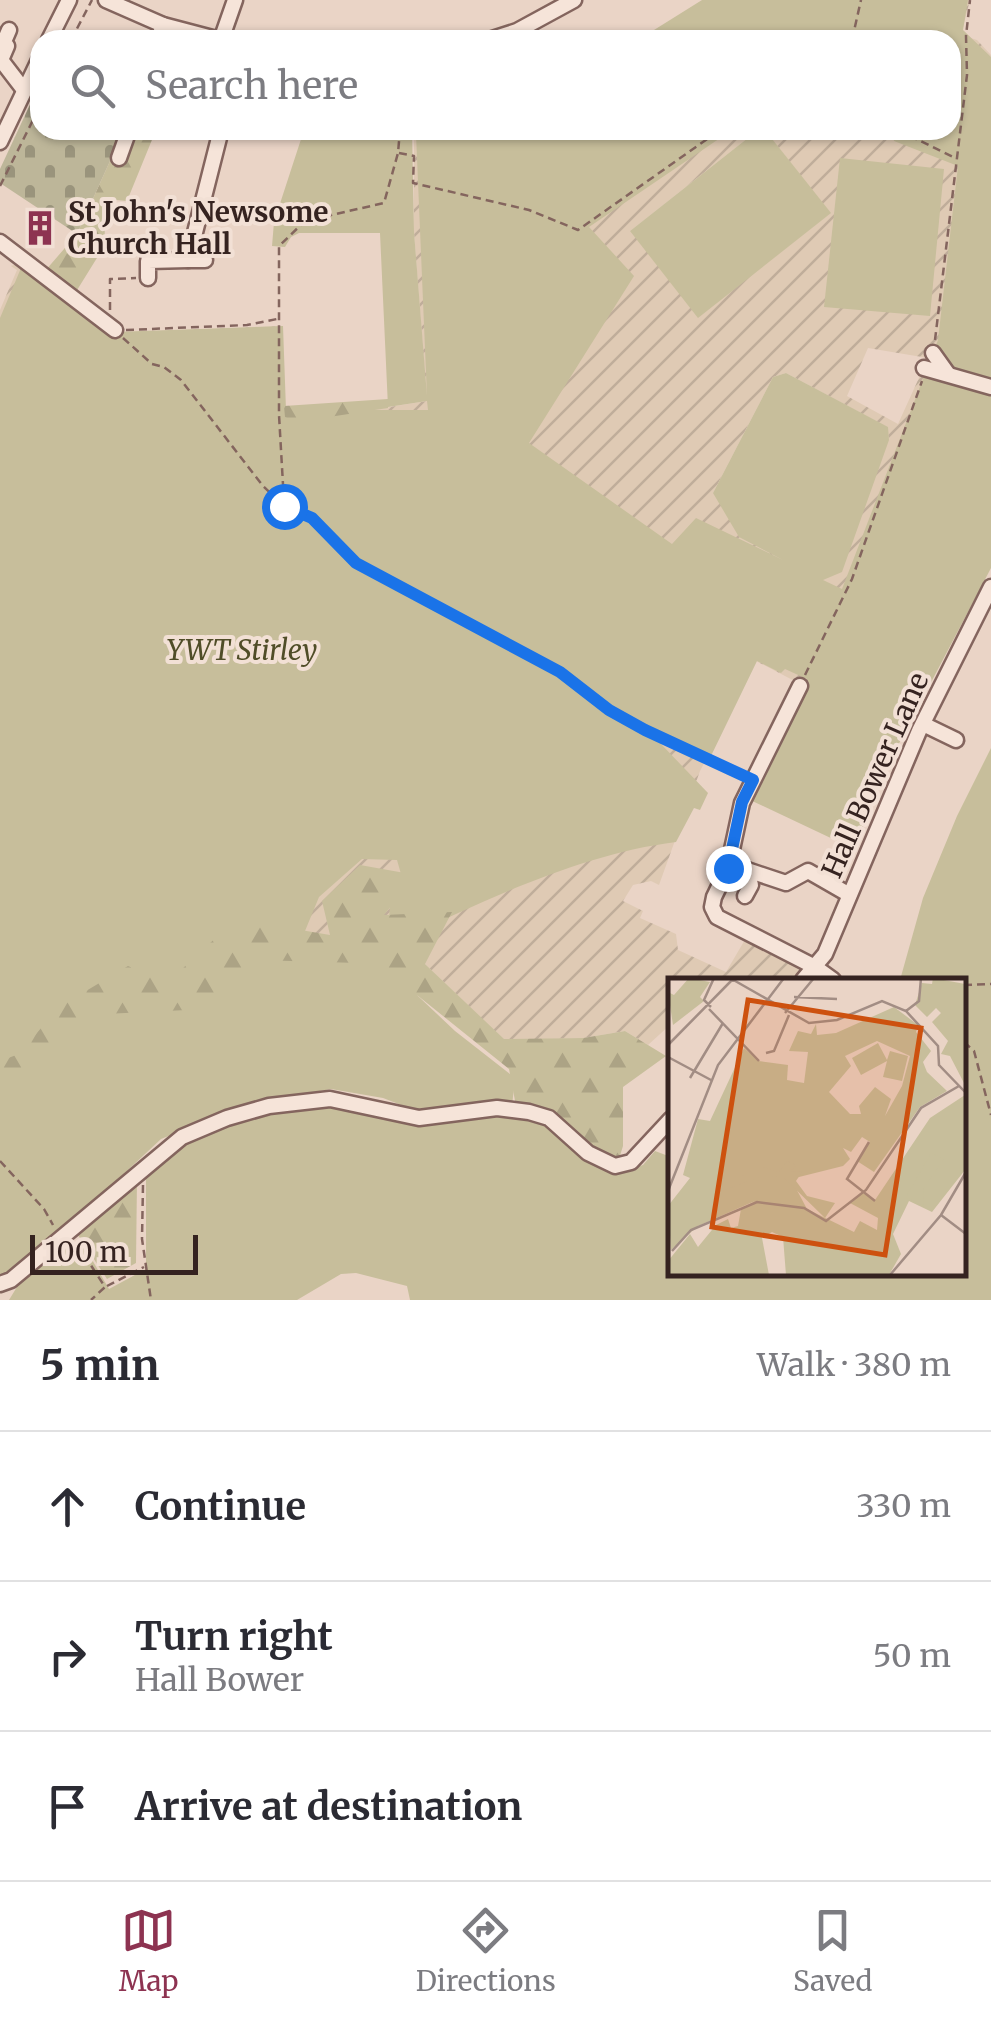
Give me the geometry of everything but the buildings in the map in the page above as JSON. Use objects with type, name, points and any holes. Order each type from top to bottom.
[{"type":"street","points":[[54,30],[69,0]]},
{"type":"street","points":[[106,0],[156,30]]},
{"type":"street","points":[[224,30],[235,0]]},
{"type":"street","points":[[516,30],[574,0]]},
{"type":"street","points":[[8,30],[2,44],[8,46],[1,60],[24,90]]},
{"type":"street","points":[[0,142],[30,78]]},
{"type":"street","points":[[119,158],[125,140]]},
{"type":"street","points":[[188,260],[218,140]]},
{"type":"street","points":[[0,242],[112,328]]},
{"type":"street","points":[[148,278],[148,260],[205,260]]},
{"type":"street","points":[[933,353],[948,375]]},
{"type":"street","points":[[925,368],[991,387]]},
{"type":"street","name":"Hall Bower Lane","points":[[805,978],[825,954],[923,724],[991,588]]},
{"type":"street","points":[[800,686],[742,802],[728,868],[712,907],[716,917],[829,978]]},
{"type":"street","points":[[923,724],[956,740]]},
{"type":"street","points":[[728,868],[786,883],[808,871],[848,894]]},
{"type":"street","points":[[745,896],[751,884],[746,870]]},
{"type":"street","points":[[0,1284],[11,1280],[182,1137],[270,1106],[330,1099],[419,1118],[497,1108],[529,1112],[549,1118],[588,1152],[616,1166],[631,1162],[668,1122]]},
{"type":"path","points":[[76,30],[92,0]]},
{"type":"path","points":[[854,30],[862,0]]},
{"type":"path","points":[[961,116],[970,0]]},
{"type":"path","points":[[0,186],[30,126]]},
{"type":"path","points":[[284,506],[279,415],[279,246],[304,221],[384,203],[399,140]]},
{"type":"path","points":[[398,153],[414,156],[413,183],[529,210],[578,230],[706,140]]},
{"type":"path","points":[[918,140],[955,158]]},
{"type":"path","points":[[933,353],[958,140]]},
{"type":"path","points":[[148,278],[110,279],[112,328],[152,364],[164,367],[181,380],[263,486],[284,506],[312,518],[356,563],[560,672],[609,710],[753,780]]},
{"type":"path","points":[[112,328],[246,325],[278,318]]},
{"type":"path","points":[[800,686],[852,579],[925,368]]},
{"type":"path","points":[[966,985],[991,984]]},
{"type":"path","points":[[966,1044],[974,1051],[991,1115]]},
{"type":"path","points":[[0,1162],[44,1209],[105,1287]]},
{"type":"path","points":[[144,1168],[144,1266],[150,1300]]},
{"type":"path","points":[[91,1300],[105,1287],[144,1266]]},
{"type":"green space","name":"YWT Stirley","points":[[702,0],[968,0],[963,30],[991,57],[991,568],[895,751],[854,849],[748,799],[807,679],[785,669],[781,673],[757,661],[710,758],[666,736],[661,744],[708,793],[700,810],[694,808],[676,842],[575,866],[413,934],[401,962],[418,996],[515,1078],[512,1106],[417,1111],[383,1098],[331,1089],[285,1097],[219,1116],[161,1139],[65,1229],[0,1277],[0,318],[21,268],[14,263],[18,257],[113,332],[283,326],[286,410],[428,410],[427,401],[388,407],[380,233],[299,233],[285,247],[272,246],[274,222],[301,140],[412,140],[414,232],[427,396],[416,140],[717,140],[589,227],[634,276],[529,443],[672,544],[696,518],[783,560],[739,537],[713,493],[773,377],[786,373],[888,427],[889,440],[842,572],[823,580],[842,589],[938,340],[958,166],[894,141],[961,140],[961,30],[654,30]],"holes":[[[362,859],[397,860],[401,874],[390,905],[388,960],[351,961],[331,956],[305,931],[319,897]]]},
{"type":"green space","name":"YWT Stirley","points":[[706,0],[970,0],[961,35],[961,30],[890,30]]},
{"type":"green space","name":"YWT Stirley","points":[[961,35],[977,40],[991,55],[991,566],[849,839],[806,687],[756,661],[700,771],[659,885],[651,881],[633,885],[623,901],[643,911],[640,918],[676,934],[678,950],[726,972],[746,938],[803,968],[804,978],[668,978],[668,1027],[648,1045],[625,1031],[583,1038],[504,1040],[425,964],[330,935],[0,1061],[0,310],[17,270],[11,266],[24,261],[113,333],[282,326],[285,417],[296,422],[427,401],[414,232],[414,140],[745,140],[630,231],[830,214],[773,140],[961,140]],"holes":[[[868,348],[928,358],[898,424],[847,396]],[[786,373],[887,427],[889,440],[713,493],[773,377]]]},
{"type":"green space","points":[[30,104],[30,140],[119,140],[77,234],[0,183],[0,169]]},
{"type":"green space","points":[[119,140],[152,140],[127,201],[104,199],[105,245],[74,295],[45,271],[77,234]]},
{"type":"green space","points":[[745,140],[773,140],[831,213],[698,318],[630,231]]},
{"type":"green space","points":[[840,158],[944,169],[930,316],[824,307]]},
{"type":"green space","points":[[388,399],[388,408],[296,422],[285,417],[284,406]]},
{"type":"green space","points":[[991,748],[991,1300],[410,1300],[407,1286],[356,1273],[341,1274],[297,1300],[9,1300],[20,1282],[80,1239],[109,1289],[146,1269],[146,1171],[184,1141],[264,1111],[321,1104],[379,1112],[494,1112],[543,1121],[592,1160],[619,1173],[643,1165],[655,1151],[668,1156],[668,1275],[966,1275],[966,978],[901,978],[923,898]]},
{"type":"green space","points":[[360,865],[416,875],[384,915],[452,912],[425,964],[504,1039],[583,1038],[625,1031],[666,1056],[623,1087],[623,1146],[618,1162],[516,1106],[509,1069],[397,979],[358,963],[257,960],[207,1009],[105,1014],[19,1090],[0,1089],[0,1061],[19,1054],[59,1007],[128,966],[167,983],[236,919],[330,935],[322,901]]},
{"type":"green space","points":[[137,1180],[136,1263],[107,1279],[78,1235]]},
{"type":"place","name":"St John's Newsome Church Hall","points":[[40,228]]},
{"type":"route","points":[[284,506],[312,518],[356,563],[560,672],[609,710],[645,730],[753,780],[742,802],[728,868]]}]
